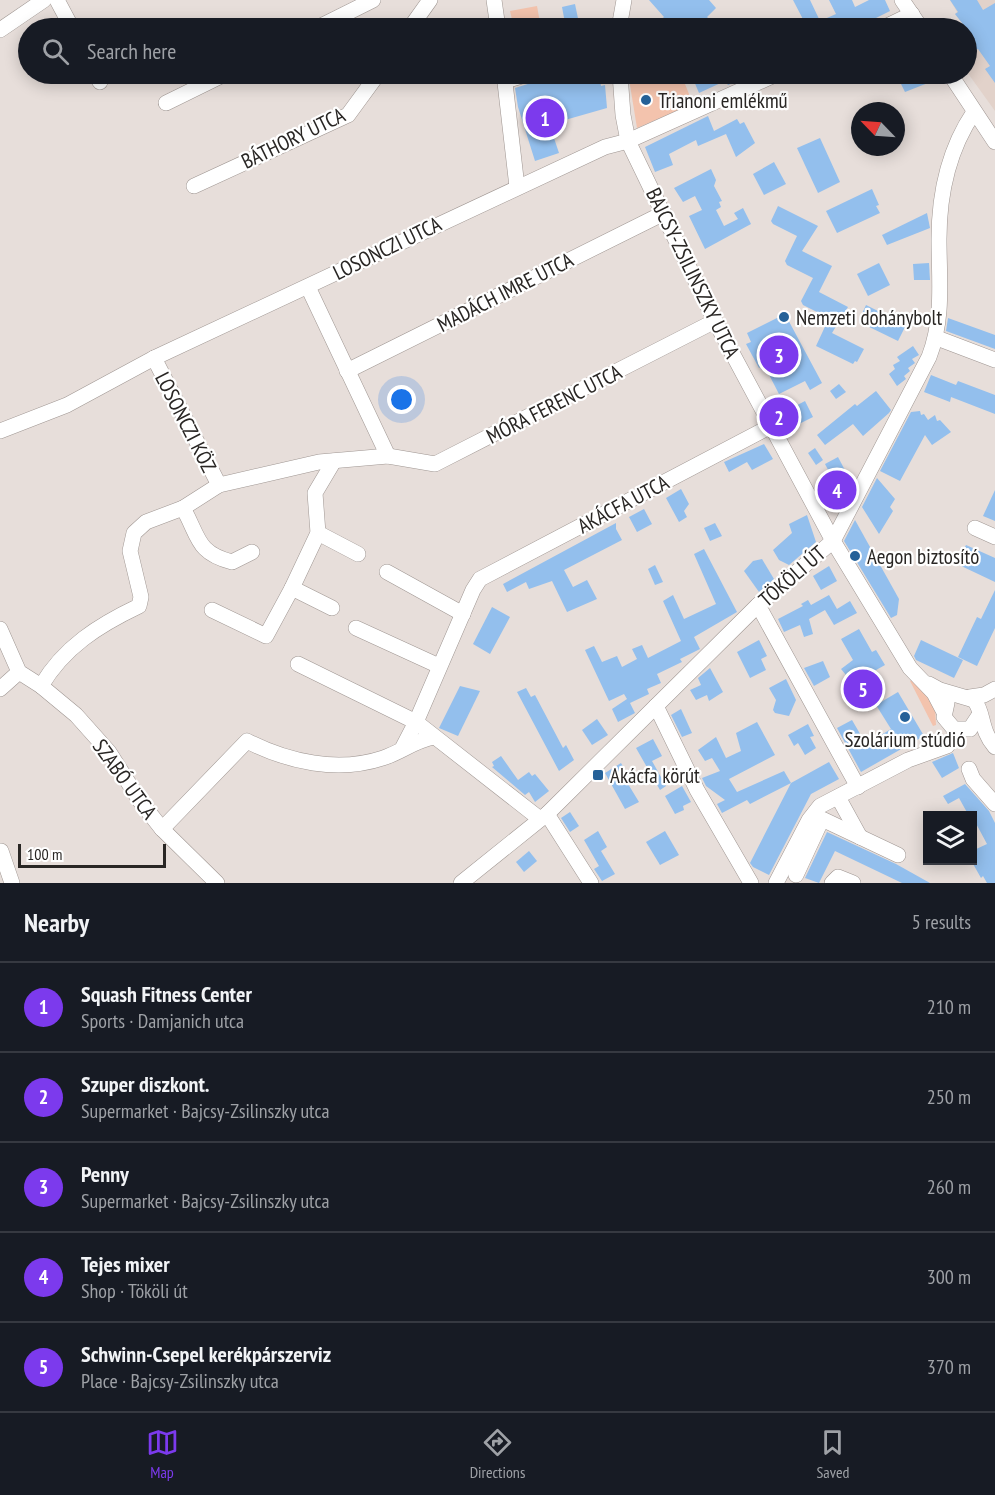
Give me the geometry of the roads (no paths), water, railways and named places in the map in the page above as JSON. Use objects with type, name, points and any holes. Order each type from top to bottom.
[{"type":"street","points":[[0,30],[44,0]]},
{"type":"street","points":[[57,0],[67,18]]},
{"type":"street","points":[[337,18],[372,0]]},
{"type":"street","points":[[417,18],[430,0]]},
{"type":"street","points":[[494,0],[497,18]]},
{"type":"street","points":[[615,0],[619,18]]},
{"type":"street","points":[[621,18],[624,0]]},
{"type":"street","points":[[902,0],[914,18]]},
{"type":"street","points":[[905,18],[912,15]]},
{"type":"street","points":[[166,103],[205,84]]},
{"type":"street","name":"BÁTHORY UTCA","points":[[194,186],[348,115],[371,84]]},
{"type":"street","points":[[505,84],[517,187]]},
{"type":"street","name":"BAJCSY-ZSILINSZKY UTCA","points":[[621,84],[623,114],[664,213],[715,321],[833,541],[910,668],[938,699],[954,725],[995,748]]},
{"type":"street","name":"LOSONCZI UTCA","points":[[0,431],[67,405],[154,358],[517,187],[755,84]]},
{"type":"street","points":[[956,84],[995,142]]},
{"type":"street","name":"TÖKÖLI ÚT","points":[[461,883],[543,817],[758,605],[833,541],[937,338],[941,292],[940,206],[955,149],[974,112]]},
{"type":"street","points":[[605,147],[623,114]]},
{"type":"street","name":"MADÁCH IMRE UTCA","points":[[346,371],[664,213]]},
{"type":"street","points":[[41,686],[51,669],[83,636],[139,606],[141,597],[130,551],[134,533],[146,522],[183,508],[219,485],[279,470],[334,461],[388,456],[308,287]]},
{"type":"street","name":"MÓRA FERENC UTCA","points":[[388,456],[435,464],[715,321]]},
{"type":"street","points":[[937,338],[995,360]]},
{"type":"street","name":"LOSONCZI KÖZ","points":[[154,358],[219,485]]},
{"type":"street","name":"AKÁCFA UTCA","points":[[463,614],[475,584],[771,426]]},
{"type":"street","points":[[212,610],[266,636],[318,533],[315,494],[334,461]]},
{"type":"street","points":[[183,508],[195,536],[214,558],[232,562],[252,552]]},
{"type":"street","points":[[975,528],[995,537]]},
{"type":"street","points":[[318,533],[358,554]]},
{"type":"street","points":[[387,572],[463,614],[403,747]]},
{"type":"street","points":[[292,588],[332,608]]},
{"type":"street","points":[[758,605],[858,787]]},
{"type":"street","points":[[356,628],[439,666]]},
{"type":"street","points":[[0,629],[18,672],[0,689]]},
{"type":"street","points":[[298,664],[416,722],[543,817],[591,883]]},
{"type":"street","name":"SZABÓ UTCA","points":[[18,672],[41,686],[76,715],[109,752],[140,801],[162,829],[217,883]]},
{"type":"street","name":"BAJCSY-ZSILINSZKY UTCA","points":[[921,680],[940,690],[964,696]]},
{"type":"street","points":[[954,725],[948,701],[964,696],[984,695],[995,689]]},
{"type":"street","points":[[776,883],[812,813],[820,806],[925,752],[954,725],[975,725],[980,714],[977,704],[964,696]]},
{"type":"street","points":[[656,706],[697,790],[751,883]]},
{"type":"street","name":"BAJCSY-ZSILINSZKY UTCA","points":[[980,714],[985,734],[995,748]]},
{"type":"street","points":[[162,829],[247,741],[292,759],[360,765],[434,737]]},
{"type":"street","points":[[969,769],[973,779],[995,804]]},
{"type":"street","points":[[838,797],[860,837]]},
{"type":"street","points":[[796,875],[822,819],[898,855]]},
{"type":"street","points":[[1,851],[12,883]]},
{"type":"street","points":[[832,883],[838,877],[853,883]]},
{"type":"place","name":"Trianoni emlékmű","points":[[646,100]]},
{"type":"place","name":"Squash Fitness Center","points":[[545,118]]},
{"type":"place","name":"Nemzeti dohánybolt","points":[[784,317]]},
{"type":"place","name":"Penny","points":[[779,355]]},
{"type":"place","name":"Szuper diszkont.","points":[[779,417]]},
{"type":"place","name":"Tejes mixer","points":[[837,490]]},
{"type":"place","name":"Aegon biztosító","points":[[855,556]]},
{"type":"place","name":"Schwinn-Csepel kerékpárszerviz","points":[[863,689]]},
{"type":"place","name":"Szolárium stúdió","points":[[905,717]]},
{"type":"place","name":"Akácfa körút","points":[[598,775]]}]
